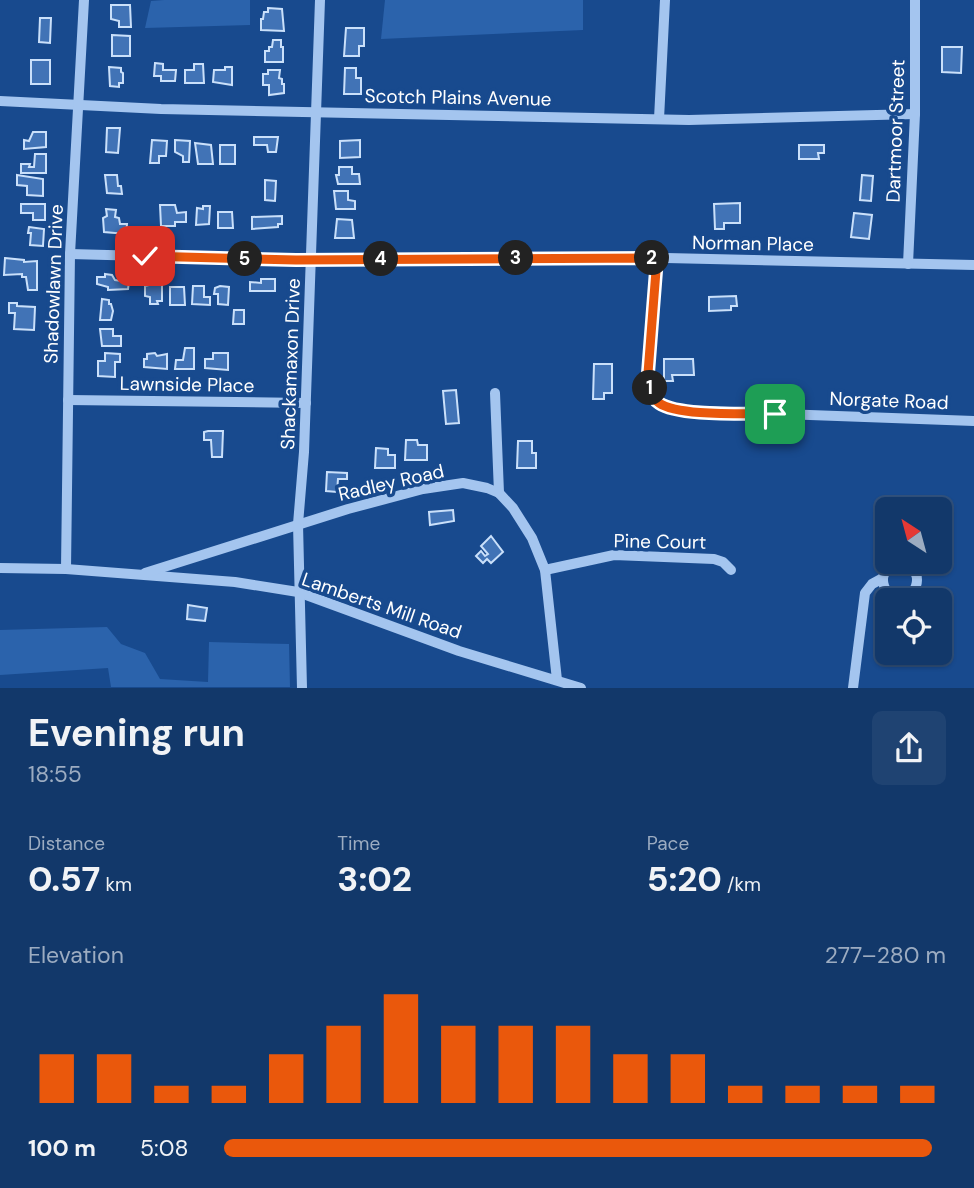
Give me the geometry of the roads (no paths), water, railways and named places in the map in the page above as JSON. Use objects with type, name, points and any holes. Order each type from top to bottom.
[{"type":"street","name":"Shadowlawn Drive","points":[[66,569],[70,254],[84,0]]},
{"type":"street","name":"Shackamaxon Drive","points":[[302,688],[298,524],[306,403],[320,0]]},
{"type":"street","points":[[659,119],[665,0]]},
{"type":"street","name":"Dartmoor Street","points":[[908,264],[915,114],[915,0]]},
{"type":"street","name":"Scotch Plains Avenue","points":[[0,101],[316,112],[659,119],[915,114]]},
{"type":"street","name":"Norman Place","points":[[70,254],[311,260],[657,258],[974,265]]},
{"type":"street","name":"Norgate Road","points":[[657,258],[648,373],[650,391],[657,402],[675,410],[974,421]]},
{"type":"street","points":[[495,393],[499,492],[532,538],[545,570],[557,680]]},
{"type":"street","name":"Lawnside Place","points":[[68,400],[306,403]]},
{"type":"street","name":"Radley Road","points":[[139,575],[298,524],[423,489],[463,483],[499,492]]},
{"type":"street","name":"Pine Court","points":[[545,570],[614,555],[714,559],[723,562],[731,570]]},
{"type":"street","name":"Lamberts Mill Road","points":[[0,568],[66,569],[234,582],[298,592],[459,650],[581,688]]},
{"type":"street","points":[[853,688],[865,593],[872,584],[883,578]]}]
